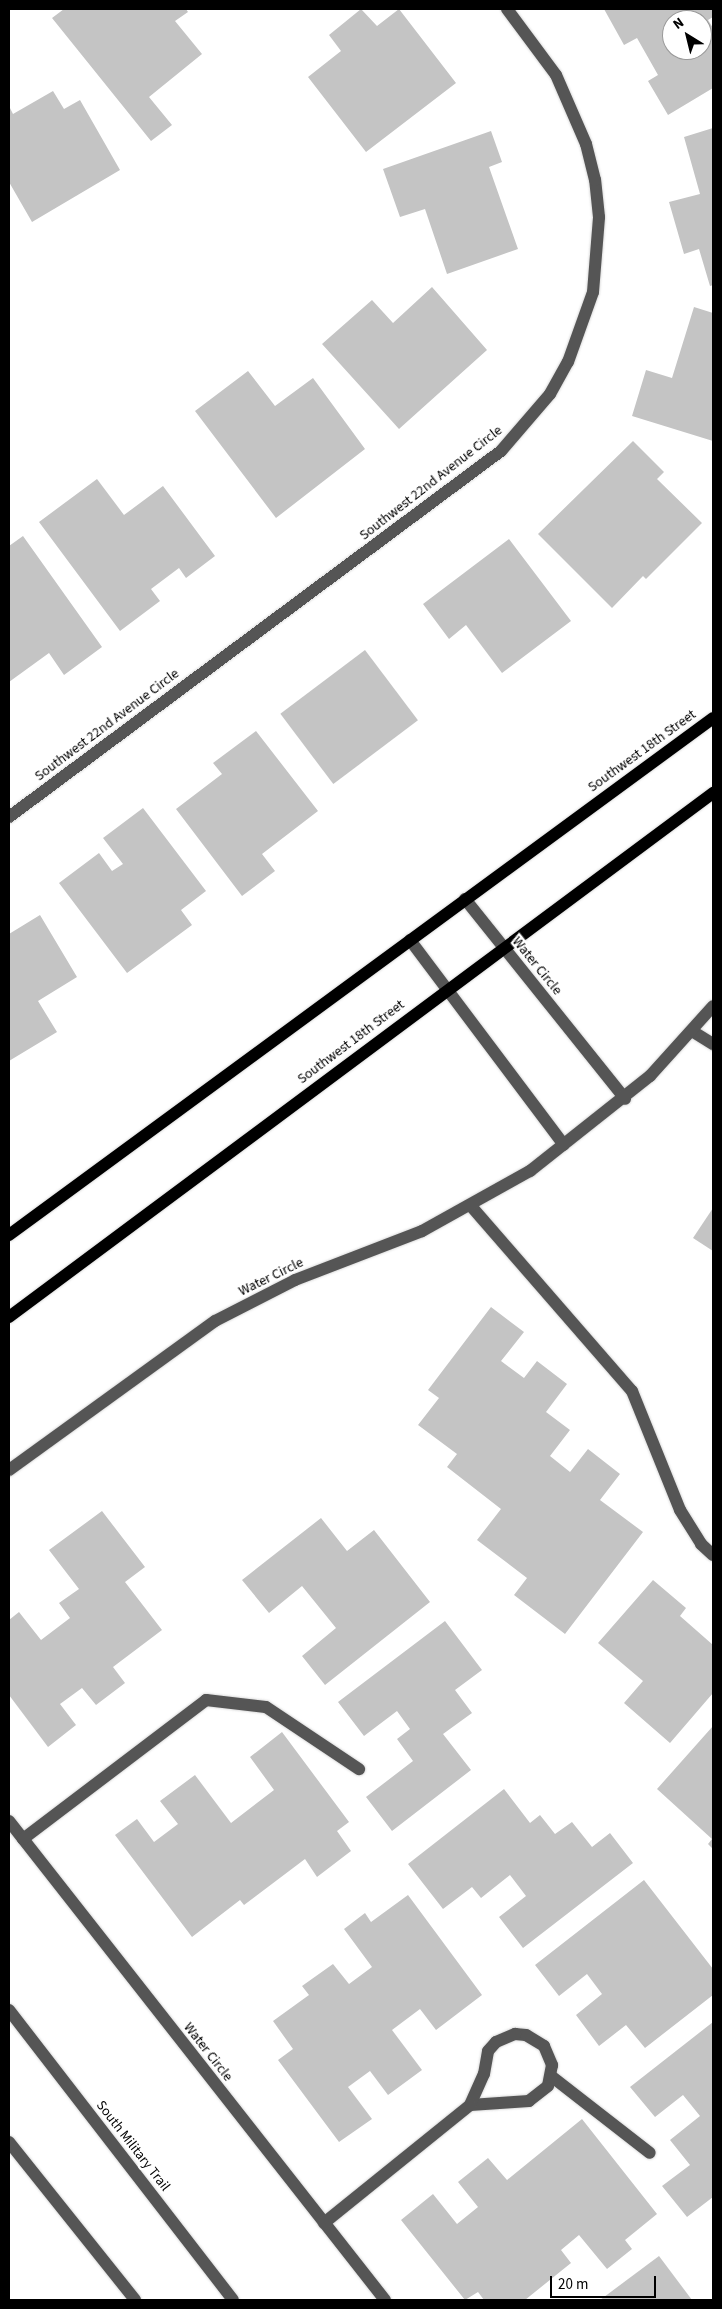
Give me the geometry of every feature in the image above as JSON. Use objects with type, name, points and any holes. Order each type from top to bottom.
[{"type":"main road","name":"Southwest 18th Street","points":[[9,1234],[713,718]]},
{"type":"main road","name":"Southwest 18th Street","points":[[9,1316],[503,947],[713,793]]},
{"type":"street","name":"Southwest 22nd Avenue Circle","points":[[9,817],[502,451],[550,394],[576,345],[593,292],[599,217],[595,180],[580,126],[556,75],[506,9]]},
{"type":"street","name":"Water Circle","points":[[465,899],[625,1099]]},
{"type":"street","points":[[410,940],[564,1145]]},
{"type":"street","name":"Water Circle","points":[[9,1470],[215,1321],[296,1280],[422,1231],[471,1206],[530,1171],[625,1099],[692,1031],[713,1006]]},
{"type":"street","points":[[692,1031],[713,1044]]},
{"type":"street","points":[[471,1206],[605,1356],[632,1391],[680,1510],[701,1544],[713,1555]]},
{"type":"street","points":[[23,1839],[206,1700],[266,1707],[359,1769]]},
{"type":"street","name":"Water Circle","points":[[9,1821],[385,2300]]},
{"type":"street","name":"South Military Trail","points":[[9,2010],[233,2300]]},
{"type":"street","points":[[324,2223],[470,2105],[484,2074],[488,2051],[505,2036],[526,2035],[544,2046],[551,2060],[551,2076],[548,2086],[529,2101],[470,2105]]},
{"type":"street","points":[[551,2076],[650,2153]]},
{"type":"street","points":[[9,2142],[135,2300]]},
{"type":"building","points":[[64,9],[186,9],[188,12],[175,21],[202,54],[149,97],[172,125],[151,141],[52,18]]},
{"type":"building","points":[[361,9],[377,26],[399,9],[456,83],[366,152],[308,77],[341,51],[329,35]]},
{"type":"building","points":[[604,9],[713,9],[712,18],[712,10],[662,10],[662,60],[712,60],[712,26],[713,88],[668,115],[648,81],[658,75],[637,38],[624,45]]},
{"type":"building","points":[[53,91],[64,109],[80,100],[120,170],[32,222],[9,182],[9,106],[13,114]]},
{"type":"building","points":[[713,128],[713,285],[710,286],[699,249],[684,254],[669,202],[700,194],[684,137]]},
{"type":"building","points":[[491,131],[502,162],[489,167],[518,249],[447,274],[425,209],[400,217],[383,169]]},
{"type":"building","points":[[432,287],[487,350],[399,429],[322,344],[372,300],[393,323]]},
{"type":"building","points":[[694,307],[713,313],[713,441],[632,416],[646,370],[672,378]]},
{"type":"building","points":[[248,371],[275,406],[313,378],[365,449],[276,518],[195,411]]},
{"type":"building","points":[[633,441],[664,472],[657,479],[702,523],[646,579],[643,576],[612,608],[538,534]]},
{"type":"building","points":[[97,479],[124,515],[163,486],[215,556],[186,578],[179,568],[151,589],[160,601],[120,631],[39,522]]},
{"type":"building","points":[[23,536],[102,647],[64,675],[49,653],[9,682],[9,546]]},
{"type":"building","points":[[509,539],[571,621],[502,673],[466,625],[449,639],[423,604]]},
{"type":"building","points":[[365,650],[418,720],[333,784],[280,714]]},
{"type":"building","points":[[256,731],[318,811],[262,854],[275,871],[242,896],[176,809],[222,774],[213,763]]},
{"type":"building","points":[[143,808],[206,891],[181,910],[192,925],[127,973],[59,883],[99,853],[112,871],[123,864],[103,838]]},
{"type":"building","points":[[40,915],[77,977],[38,1001],[57,1032],[9,1061],[9,934]]},
{"type":"building","points":[[713,1208],[713,1251],[693,1238]]},
{"type":"building","points":[[491,1307],[524,1332],[501,1361],[524,1378],[537,1361],[567,1384],[546,1412],[570,1430],[550,1456],[570,1472],[588,1449],[620,1474],[600,1500],[643,1532],[565,1634],[514,1595],[527,1578],[477,1540],[501,1509],[447,1467],[457,1454],[418,1425],[439,1398],[428,1390]]},
{"type":"building","points":[[102,1511],[145,1567],[125,1582],[162,1630],[113,1667],[125,1683],[96,1705],[82,1688],[60,1704],[76,1725],[48,1747],[9,1695],[9,1620],[19,1612],[41,1640],[70,1618],[59,1603],[79,1589],[49,1550]]},
{"type":"building","points":[[321,1518],[347,1551],[374,1530],[430,1602],[325,1685],[302,1656],[336,1628],[302,1586],[269,1613],[242,1580]]},
{"type":"building","points":[[653,1580],[686,1608],[680,1616],[713,1645],[713,1693],[670,1743],[624,1703],[643,1681],[598,1643]]},
{"type":"building","points":[[445,1621],[482,1670],[455,1690],[472,1713],[443,1734],[471,1770],[392,1831],[366,1797],[413,1761],[397,1739],[410,1729],[397,1711],[364,1736],[338,1702]]},
{"type":"building","points":[[713,1726],[713,1849],[708,1844],[712,1839],[657,1789]]},
{"type":"building","points":[[282,1732],[349,1822],[337,1831],[351,1851],[317,1877],[305,1859],[244,1905],[240,1900],[192,1937],[115,1835],[137,1819],[154,1842],[178,1824],[160,1801],[195,1775],[231,1823],[274,1790],[250,1757]]},
{"type":"building","points":[[504,1789],[530,1823],[540,1815],[555,1834],[572,1822],[592,1847],[610,1833],[633,1863],[523,1948],[499,1917],[526,1896],[510,1875],[481,1898],[472,1887],[443,1909],[408,1864]]},
{"type":"building","points":[[644,1880],[713,1969],[713,1995],[645,2048],[626,2025],[599,2046],[576,2015],[602,1994],[587,1974],[559,1996],[535,1965]]},
{"type":"building","points":[[408,1895],[482,1995],[436,2030],[420,2009],[392,2030],[422,2070],[388,2095],[370,2071],[348,2087],[372,2119],[339,2142],[278,2060],[293,2049],[273,2021],[309,1995],[302,1986],[333,1964],[349,1984],[372,1967],[344,1929],[365,1913],[371,1922]]},
{"type":"building","points":[[713,2022],[713,2197],[687,2217],[662,2186],[690,2165],[670,2140],[700,2116],[683,2095],[655,2117],[630,2087]]},
{"type":"building","points":[[582,2119],[657,2214],[625,2240],[632,2249],[607,2269],[579,2235],[561,2250],[571,2263],[525,2300],[484,2300],[478,2292],[465,2300],[401,2220],[433,2194],[457,2224],[478,2207],[458,2182],[488,2158],[507,2180]]},
{"type":"building","points":[[659,2256],[692,2300],[600,2300]]}]
